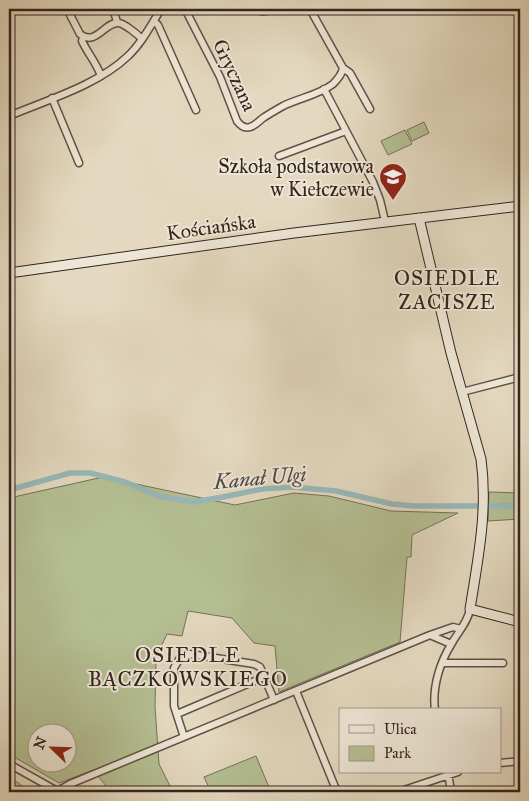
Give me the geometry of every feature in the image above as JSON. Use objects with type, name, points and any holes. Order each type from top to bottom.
[{"type":"main road","name":"Kościańska","points":[[9,273],[385,221],[520,206]]},
{"type":"main road","points":[[419,218],[435,288],[480,458],[484,495],[483,517],[470,609],[520,622]]},
{"type":"street","points":[[67,9],[83,37],[95,36],[111,24],[117,22],[142,38]]},
{"type":"street","points":[[115,9],[117,22]]},
{"type":"street","points":[[9,115],[75,89],[116,67],[142,38],[161,9]]},
{"type":"street","name":"Gryczana","points":[[185,9],[220,77],[240,125],[248,128],[252,127],[285,105],[324,89]]},
{"type":"street","points":[[253,9],[261,12],[271,9]]},
{"type":"street","points":[[310,9],[343,68],[350,73],[370,109]]},
{"type":"street","points":[[154,21],[158,24],[196,110]]},
{"type":"street","points":[[83,37],[82,41],[97,65],[101,76]]},
{"type":"street","points":[[343,68],[340,77],[324,89],[373,182],[385,221]]},
{"type":"street","points":[[52,98],[79,163]]},
{"type":"street","points":[[279,156],[346,131]]},
{"type":"street","points":[[462,392],[520,378]]},
{"type":"street","points":[[435,708],[435,689],[442,663],[451,644],[468,619],[470,609]]},
{"type":"street","points":[[9,764],[59,792],[70,784],[430,635],[453,627],[461,628]]},
{"type":"street","points":[[430,635],[451,644]]},
{"type":"street","points":[[184,737],[174,706],[174,668],[184,655],[190,654],[254,664],[260,668],[274,700]]},
{"type":"street","points":[[442,663],[503,663]]},
{"type":"street","points":[[176,714],[264,677]]},
{"type":"street","points":[[296,691],[337,792]]},
{"type":"street","points":[[502,763],[520,761]]},
{"type":"street","points":[[398,792],[446,774]]},
{"type":"street","points":[[449,774],[452,792]]},
{"type":"green space","points":[[424,122],[429,133],[412,141],[407,130]]},
{"type":"green space","points":[[405,130],[412,144],[388,155],[381,141]]},
{"type":"green space","points":[[103,477],[235,505],[294,493],[329,496],[391,511],[458,513],[412,535],[411,557],[407,557],[400,642],[279,692],[275,646],[254,643],[232,618],[188,611],[182,636],[167,634],[156,657],[155,707],[159,764],[173,792],[111,792],[93,770],[59,783],[43,774],[78,774],[78,724],[28,724],[28,765],[9,754],[9,499]]},
{"type":"green space","points":[[489,492],[520,493],[520,519],[488,521]]},
{"type":"green space","points":[[256,756],[271,792],[211,792],[204,777]]},
{"type":"green space","points":[[9,776],[30,792],[9,792]]},
{"type":"waterway","name":"Kanał Ulgi","points":[[9,490],[70,473],[90,473],[125,482],[159,496],[193,502],[262,489],[292,487],[336,491],[392,504],[415,506],[520,506]]},
{"type":"place","name":"Szkoła podstawowa w Kiełczewie","points":[[393,201]]},
{"type":"district","name":"OSIEDLE ZACISZE","points":[[447,290]]},
{"type":"district","name":"OSIEDLE BĄCZKOWSKIEGO","points":[[188,667]]}]
